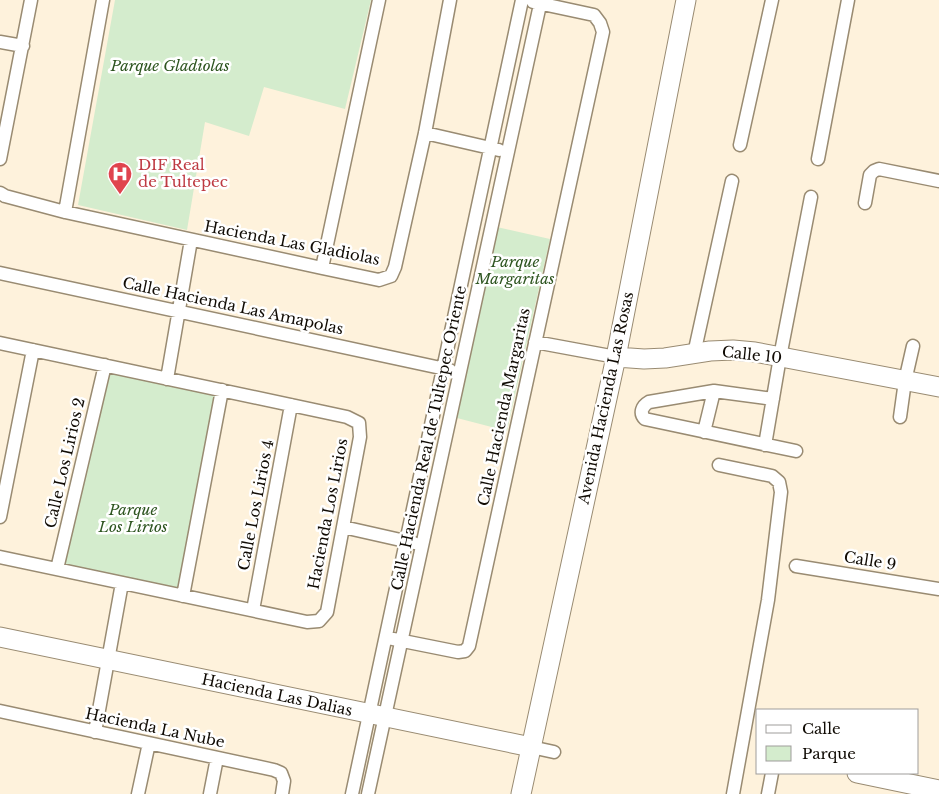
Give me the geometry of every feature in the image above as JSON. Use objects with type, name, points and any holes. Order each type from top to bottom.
[{"type":"street","points":[[0,159],[31,0]]},
{"type":"street","points":[[64,212],[102,0]]},
{"type":"street","points":[[322,268],[379,0]]},
{"type":"street","name":"Hacienda Las Gladiolas","points":[[0,194],[64,212],[322,268],[380,280],[391,276],[395,267],[426,134],[450,0]]},
{"type":"street","points":[[372,793],[353,790],[377,715],[386,637],[523,0]]},
{"type":"street","name":"Calle Hacienda Margaritas","points":[[386,637],[458,652],[465,650],[469,646],[603,32],[600,23],[594,15],[540,2],[523,0]]},
{"type":"street","name":"Avenida Hacienda Las Rosas","points":[[521,794],[616,357],[686,0]]},
{"type":"street","points":[[740,145],[772,0]]},
{"type":"street","points":[[818,159],[848,0]]},
{"type":"street","name":"Calle Hacienda Real de Tultepec Oriente","points":[[372,793],[377,715],[401,641],[540,2]]},
{"type":"street","points":[[0,42],[23,46]]},
{"type":"street","points":[[426,134],[508,152]]},
{"type":"street","points":[[865,204],[870,175],[879,169],[939,181]]},
{"type":"street","points":[[694,354],[732,181]]},
{"type":"street","points":[[765,445],[810,196]]},
{"type":"street","points":[[167,379],[191,240]]},
{"type":"street","name":"Calle Hacienda Las Amapolas","points":[[0,272],[460,372]]},
{"type":"street","name":"Calle 10","points":[[535,342],[616,357],[644,359],[710,351],[756,352],[939,387]]},
{"type":"street","name":"Hacienda Los Lirios","points":[[0,343],[347,417],[359,423],[360,437],[327,612],[320,621],[307,622],[0,557]]},
{"type":"street","points":[[900,417],[905,381],[913,346]]},
{"type":"street","points":[[0,517],[33,350]]},
{"type":"street","name":"Calle Los Lirios 2","points":[[57,569],[105,366]]},
{"type":"street","points":[[182,596],[222,390]]},
{"type":"street","points":[[773,399],[714,391],[649,402],[643,406],[641,413],[645,419],[796,451]]},
{"type":"street","points":[[704,432],[714,391]]},
{"type":"street","name":"Calle Los Lirios 4","points":[[253,610],[291,405]]},
{"type":"street","points":[[719,465],[772,476],[779,482],[781,492],[768,600],[733,794]]},
{"type":"street","points":[[343,527],[422,544]]},
{"type":"street","name":"Calle 9","points":[[796,566],[939,589]]},
{"type":"street","points":[[95,732],[122,583]]},
{"type":"street","name":"Hacienda Las Dalias","points":[[0,638],[554,752]]},
{"type":"street","name":"Hacienda La Nube","points":[[0,711],[274,770],[281,773],[284,781],[282,794]]},
{"type":"street","points":[[138,794],[149,743]]},
{"type":"street","points":[[210,794],[217,758]]},
{"type":"street","points":[[768,794],[772,774]]},
{"type":"street","points":[[863,774],[937,787]]},
{"type":"green space","name":"Parque Gladiolas","points":[[115,0],[371,0],[345,109],[264,87],[249,136],[205,122],[187,230],[78,205]]},
{"type":"green space","name":"Parque Margaritas","points":[[497,227],[550,239],[507,431],[457,418]]},
{"type":"green space","name":"Parque Los Lirios","points":[[106,369],[220,392],[179,591],[62,565]]},
{"type":"place","name":"DIF Real de Tultepec","points":[[120,195]]}]
